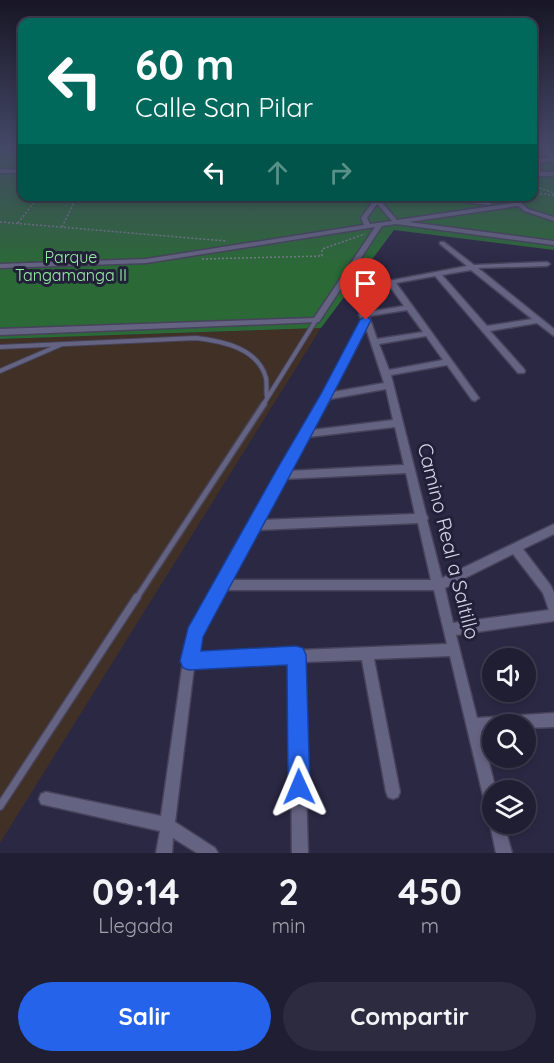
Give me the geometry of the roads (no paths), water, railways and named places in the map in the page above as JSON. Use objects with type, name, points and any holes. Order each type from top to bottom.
[{"type":"street","points":[[361,201],[371,207]]},
{"type":"street","points":[[368,226],[364,219],[374,201]]},
{"type":"street","points":[[378,201],[396,222],[554,243]]},
{"type":"street","points":[[465,201],[504,205]]},
{"type":"street","points":[[515,201],[554,226]]},
{"type":"street","points":[[0,266],[146,261],[518,204]]},
{"type":"street","points":[[537,214],[554,219]]},
{"type":"street","points":[[0,332],[316,320],[379,227]]},
{"type":"street","points":[[442,243],[554,333]]},
{"type":"street","points":[[475,398],[391,282],[472,267],[547,264]]},
{"type":"street","points":[[438,275],[521,371]]},
{"type":"street","name":"Camino Real a Saltillo","points":[[391,282],[364,286],[357,295],[386,373],[486,780]]},
{"type":"street","points":[[164,853],[189,661],[195,635],[281,475],[327,396],[364,317],[410,307]]},
{"type":"street","points":[[485,329],[539,320]]},
{"type":"street","points":[[376,342],[429,333]]},
{"type":"street","points":[[386,373],[449,362]]},
{"type":"street","points":[[327,396],[389,386]]},
{"type":"street","points":[[305,434],[399,423]]},
{"type":"street","points":[[281,475],[410,469]]},
{"type":"street","points":[[254,525],[423,518]]},
{"type":"street","points":[[222,585],[439,585],[554,529]]},
{"type":"street","points":[[516,549],[547,590],[554,608]]},
{"type":"street","points":[[449,630],[554,615]]},
{"type":"street","points":[[189,661],[454,650]]},
{"type":"street","points":[[367,653],[393,792]]},
{"type":"street","points":[[289,853],[300,853],[296,655]]},
{"type":"street","points":[[473,725],[554,720]]},
{"type":"street","points":[[46,799],[167,825],[210,853]]},
{"type":"street","points":[[499,834],[504,853]]},
{"type":"lane","points":[[0,806],[316,320]]},
{"type":"lane","points":[[0,347],[196,338],[220,341],[241,348],[257,361],[266,378],[267,397]]},
{"type":"lane","points":[[0,371],[63,344]]},
{"type":"park label","name":"Parque Tangamanga II","points":[[71,266]]}]
